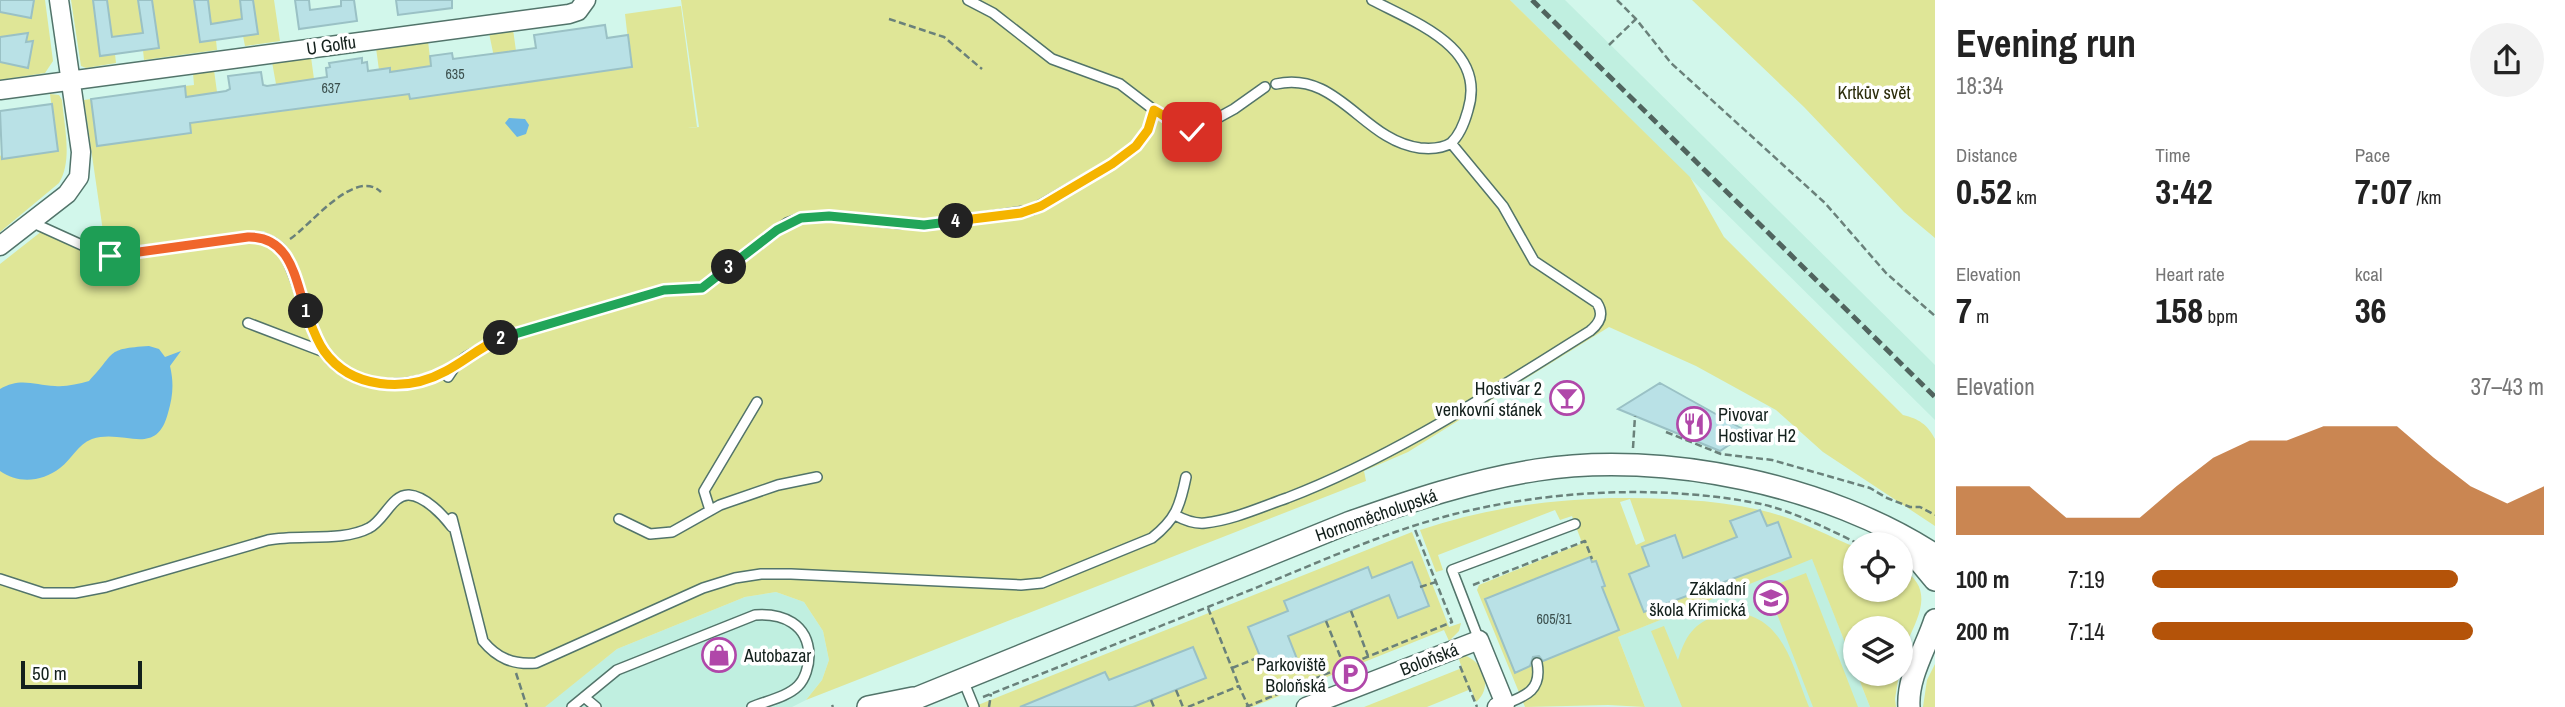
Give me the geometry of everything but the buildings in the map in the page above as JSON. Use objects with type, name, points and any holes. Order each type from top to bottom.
[{"type":"street","points":[[0,246],[67,194],[79,177],[81,152],[59,0]]},
{"type":"street","name":"U Golfu","points":[[0,90],[569,14],[578,11],[586,0]]},
{"type":"street","name":"Hornoměcholupská","points":[[899,707],[1348,523],[1415,499],[1537,470],[1597,464],[1699,470],[1790,491],[1854,514],[1910,538],[1935,555]]},
{"type":"street","name":"Hornoměcholupská","points":[[1854,514],[1880,532]]},
{"type":"street","name":"Hornoměcholupská","points":[[1913,555],[1935,580]]},
{"type":"street","points":[[1909,707],[1911,680],[1930,644],[1935,620]]},
{"type":"street","name":"Boloňská","points":[[1306,707],[1479,640],[1503,706]]},
{"type":"street","name":"Hornoměcholupská","points":[[868,707],[919,697]]},
{"type":"lane","points":[[968,0],[993,13],[1052,59],[1120,84],[1184,130],[1192,132],[1234,109],[1265,87]]},
{"type":"lane","points":[[1276,84],[1296,82],[1322,88],[1338,97],[1380,132],[1402,144],[1427,149],[1451,143],[1467,114],[1472,98],[1472,82],[1467,65],[1448,44],[1372,0]]},
{"type":"lane","points":[[248,323],[324,352],[350,374],[397,386],[420,381],[456,365],[479,348],[519,332],[664,290],[702,288],[777,230],[801,218],[829,216],[924,225],[1032,210],[1112,164],[1136,146],[1148,130],[1154,110]]},
{"type":"lane","points":[[1175,515],[1192,522],[1205,523],[1249,512],[1310,489],[1425,433],[1599,323],[1601,312],[1597,303],[1534,261],[1503,206],[1451,143]]},
{"type":"lane","points":[[31,222],[106,256],[248,237],[273,242],[281,248],[288,261],[307,315],[324,352]]},
{"type":"lane","points":[[448,377],[456,365]]},
{"type":"lane","points":[[710,510],[704,491],[757,402]]},
{"type":"lane","points":[[620,519],[650,534],[672,533],[710,510],[778,485],[817,477]]},
{"type":"lane","points":[[452,518],[483,641],[496,654],[515,663],[536,663],[703,588],[735,578],[761,574],[1021,586],[1042,583],[1152,538],[1166,527],[1175,515],[1186,477]]},
{"type":"lane","points":[[0,579],[33,591],[54,594],[106,587],[268,540],[357,533],[376,524],[396,500],[405,495],[419,498],[436,510],[449,523],[456,536]]},
{"type":"lane","points":[[1479,640],[1452,569],[1575,524]]},
{"type":"lane","points":[[572,707],[617,670],[755,615],[784,617],[796,624],[805,635],[809,662],[805,675],[798,686],[752,707]]},
{"type":"lane","points":[[1503,706],[1526,696],[1535,687],[1538,679],[1537,663]]},
{"type":"lane","points":[[963,680],[973,704]]},
{"type":"lane","points":[[584,697],[596,707]]},
{"type":"path","points":[[1617,0],[1671,62],[1825,203],[1886,273],[1935,316]]},
{"type":"path","points":[[889,19],[944,37],[982,69]]},
{"type":"path","points":[[1609,46],[1636,19]]},
{"type":"path","points":[[273,242],[290,239],[328,205],[353,188],[377,188],[381,192]]},
{"type":"path","points":[[1666,432],[1721,454],[1772,460],[1870,488],[1887,498],[1920,507],[1935,515]]},
{"type":"path","points":[[973,704],[991,694],[1359,546],[1446,517],[1520,501],[1586,494],[1656,493],[1762,504],[1843,537]]},
{"type":"path","points":[[1208,607],[1247,707],[1452,622],[1415,527]]},
{"type":"path","points":[[1473,586],[1585,541],[1592,559]]},
{"type":"path","points":[[1420,587],[1436,582]]},
{"type":"path","points":[[1351,611],[1368,656]]},
{"type":"path","points":[[1326,621],[1344,666]]},
{"type":"path","points":[[1454,650],[1477,707]]},
{"type":"path","points":[[1232,668],[1262,656]]},
{"type":"path","points":[[515,663],[527,707]]},
{"type":"path","points":[[1188,707],[1240,686]]},
{"type":"path","points":[[1176,690],[1183,707]]},
{"type":"path","points":[[989,707],[991,694]]},
{"type":"path","points":[[1151,700],[1154,707]]},
{"type":"shaded area","points":[[1510,0],[1565,0],[1926,356],[1935,365],[1935,420]]},
{"type":"shaded area","name":"Základní škola Křimická","points":[[1812,558],[1843,637],[1843,686],[1862,686],[1870,707],[1645,707],[1618,637]]},
{"type":"shaded area","name":"Autobazar","points":[[776,592],[804,602],[823,631],[829,660],[822,680],[806,700],[792,707],[544,707],[617,649],[745,597]]},
{"type":"green space","points":[[34,0],[45,0],[53,61],[45,73],[0,80],[0,62],[28,67],[33,42],[13,44],[0,37],[0,12],[30,18]]},
{"type":"green space","points":[[71,0],[93,0],[115,54],[116,63],[86,68],[81,66]]},
{"type":"green space","points":[[107,0],[139,0],[143,33],[112,37]]},
{"type":"green space","points":[[152,0],[194,0],[200,42],[216,40],[217,50],[144,60],[143,50],[159,48]]},
{"type":"green space","points":[[208,0],[240,0],[242,19],[211,24]]},
{"type":"green space","points":[[253,0],[274,0],[280,41],[245,46],[243,36],[258,34]]},
{"type":"green space","points":[[681,0],[1510,0],[1690,177],[1724,237],[1903,415],[1918,420],[1929,429],[1935,439],[1935,526],[1823,452],[1776,410],[1696,366],[1609,327],[1408,452],[1364,471],[1366,481],[806,700],[822,680],[829,660],[823,631],[804,602],[776,592],[745,597],[617,649],[545,707],[0,707],[0,264],[42,231],[106,259],[258,239],[265,231],[106,252],[84,100],[91,99],[94,118],[191,133],[185,86],[194,85],[193,73],[214,70],[217,92],[204,95],[208,121],[292,110],[289,83],[276,84],[272,62],[311,57],[314,79],[298,92],[301,108],[401,95],[391,78],[390,69],[379,70],[376,48],[428,41],[431,66],[410,99],[500,86],[489,33],[513,29],[516,51],[631,67],[625,14],[681,6],[697,127],[688,128],[699,127]]},
{"type":"green space","name":"Krtkův svět","points":[[1692,0],[1935,0],[1935,238],[1904,212],[1804,107]]},
{"type":"green space","points":[[50,94],[59,95],[62,100],[67,153],[63,174],[59,183],[0,232],[0,155],[2,158],[54,124]]},
{"type":"green space","points":[[1648,498],[1705,501],[1760,510],[1808,526],[1843,542],[1843,602],[1913,602],[1913,578],[1921,593],[1920,612],[1913,628],[1913,616],[1843,616],[1843,638],[1812,559],[1618,637],[1645,707],[1525,707],[1477,590],[1479,585],[1580,544],[1572,516],[1560,520],[1555,510],[1438,555],[1443,570],[1436,572],[1420,530],[1490,511],[1538,503]],"holes":[[[1630,499],[1645,541],[1636,545],[1620,502]],[[1596,562],[1605,585],[1601,587],[1619,630],[1515,672],[1533,579]]]},
{"type":"green space","points":[[1412,532],[1449,627],[1461,623],[1459,631],[1449,641],[1444,630],[1252,707],[1133,707],[1206,678],[1193,647],[1109,680],[1105,672],[1021,707],[973,707]],"holes":[[[1412,562],[1429,606],[1398,618],[1390,591],[1380,599],[1297,632],[1284,633],[1297,659],[1266,671],[1248,627],[1288,611],[1284,601],[1368,568],[1372,578]]]},
{"type":"green space","points":[[1806,573],[1843,668],[1843,686],[1850,686],[1858,707],[1813,707],[1767,588]]},
{"type":"green space","points":[[1725,612],[1745,614],[1760,620],[1772,630],[1790,657],[1809,707],[1682,707],[1651,631],[1664,626],[1678,660],[1694,629]]},
{"type":"green space","points":[[1457,654],[1472,660],[1483,672],[1485,687],[1476,702],[1471,689],[1427,707],[1364,707],[1462,668]]},
{"type":"green space","points":[[1935,664],[1935,707],[1923,707],[1927,680]]},
{"type":"green space","points":[[1862,686],[1897,686],[1896,707],[1870,707]]},
{"type":"water","points":[[509,118],[525,119],[529,125],[526,134],[517,137],[505,123]]},
{"type":"water","points":[[149,346],[159,349],[165,357],[181,351],[170,366],[171,401],[163,427],[156,435],[147,439],[92,439],[82,445],[60,468],[38,479],[14,478],[0,471],[0,389],[14,383],[59,386],[89,381],[108,358],[118,351]]},
{"type":"railway","points":[[1532,0],[1935,397]]},
{"type":"place","name":"Hostivar 2 venkovní stánek","points":[[1567,398]]},
{"type":"place","name":"Pivovar Hostivar H2","points":[[1694,424]]},
{"type":"place","name":"Základní škola Křimická","points":[[1771,598]]},
{"type":"place","name":"Autobazar","points":[[719,655]]},
{"type":"place","name":"Parkoviště Boloňská","points":[[1350,674]]},
{"type":"route","points":[[110,256],[248,237],[277,244],[288,261],[307,315],[324,352],[350,374],[375,383],[397,386],[444,372],[479,348],[519,332],[664,290],[702,288],[777,230],[801,218],[829,216],[924,225],[1021,213],[1041,206],[1124,156],[1145,136],[1154,110],[1188,133],[1192,132]]}]
